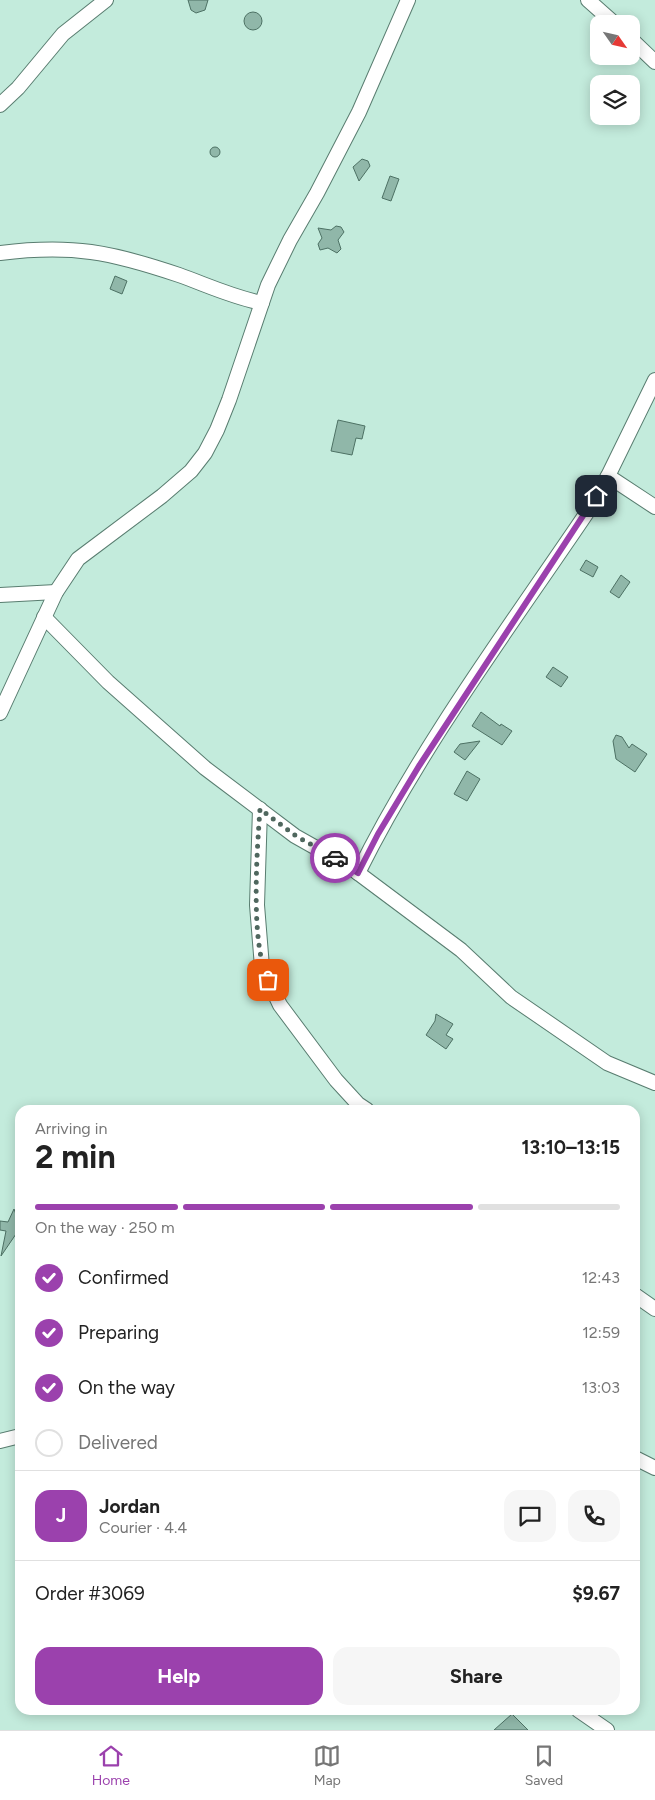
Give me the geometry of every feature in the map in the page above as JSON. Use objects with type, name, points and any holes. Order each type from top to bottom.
[{"type":"street","points":[[0,105],[18,88],[63,34],[106,0]]},
{"type":"street","points":[[0,714],[56,592],[78,559],[162,496],[191,471],[205,453],[226,408],[262,303],[290,240],[317,193],[360,109],[408,0]]},
{"type":"street","points":[[588,0],[605,15]]},
{"type":"street","points":[[640,48],[655,62]]},
{"type":"street","points":[[0,253],[51,248],[101,252],[141,262],[228,294],[262,303]]},
{"type":"street","points":[[358,873],[378,834],[419,766],[588,511],[608,476],[655,380]]},
{"type":"street","points":[[608,476],[655,507]]},
{"type":"street","points":[[0,595],[56,592]]},
{"type":"street","points":[[44,617],[108,682],[205,768],[296,836],[358,873],[461,950],[511,996],[607,1063],[655,1083]]},
{"type":"street","points":[[260,809],[257,896],[262,967],[280,1005],[336,1080],[360,1105]]},
{"type":"street","points":[[640,1299],[655,1310]]},
{"type":"street","points":[[0,1440],[15,1437]]},
{"type":"street","points":[[640,1460],[655,1468]]},
{"type":"street","points":[[585,1715],[607,1730]]},
{"type":"building","points":[[188,0],[208,0],[205,10],[196,13],[191,10]]},
{"type":"building","points":[[253,12],[259,15],[262,21],[259,27],[253,30],[247,27],[244,21],[247,15]]},
{"type":"building","points":[[213,147],[217,147],[220,152],[219,156],[213,157],[210,154],[210,150]]},
{"type":"building","points":[[362,159],[368,161],[370,166],[359,181],[353,167]]},
{"type":"building","points":[[390,176],[399,179],[391,201],[382,198]]},
{"type":"building","points":[[336,226],[341,227],[344,232],[338,240],[341,249],[337,253],[328,248],[320,250],[318,244],[322,238],[318,228],[331,230]]},
{"type":"building","points":[[115,276],[127,281],[122,294],[110,289]]},
{"type":"building","points":[[338,420],[365,426],[362,439],[356,438],[352,455],[331,451]]},
{"type":"building","points":[[586,560],[598,567],[593,577],[580,570]]},
{"type":"building","points":[[621,575],[630,582],[619,598],[610,592]]},
{"type":"building","points":[[553,667],[568,677],[561,687],[546,677]]},
{"type":"building","points":[[481,712],[500,726],[501,724],[512,731],[502,745],[472,726]]},
{"type":"building","points":[[616,735],[622,737],[629,748],[632,744],[647,754],[635,772],[616,759],[613,741]]},
{"type":"building","points":[[480,741],[465,760],[454,752],[460,744]]},
{"type":"building","points":[[467,771],[480,779],[467,801],[454,794]]},
{"type":"building","points":[[436,1014],[453,1024],[446,1035],[453,1039],[446,1049],[426,1035],[435,1021]]},
{"type":"building","points":[[14,1209],[15,1235],[1,1256],[6,1231],[0,1230],[0,1221],[8,1222]]},
{"type":"building","points":[[513,1715],[528,1730],[494,1730]]},
{"type":"way so far","points":[[268,980],[262,967],[257,905],[257,853],[260,809],[296,836],[335,858]]},
{"type":"route","points":[[335,858],[358,873],[378,834],[419,766],[503,636],[588,511],[596,496]]}]
